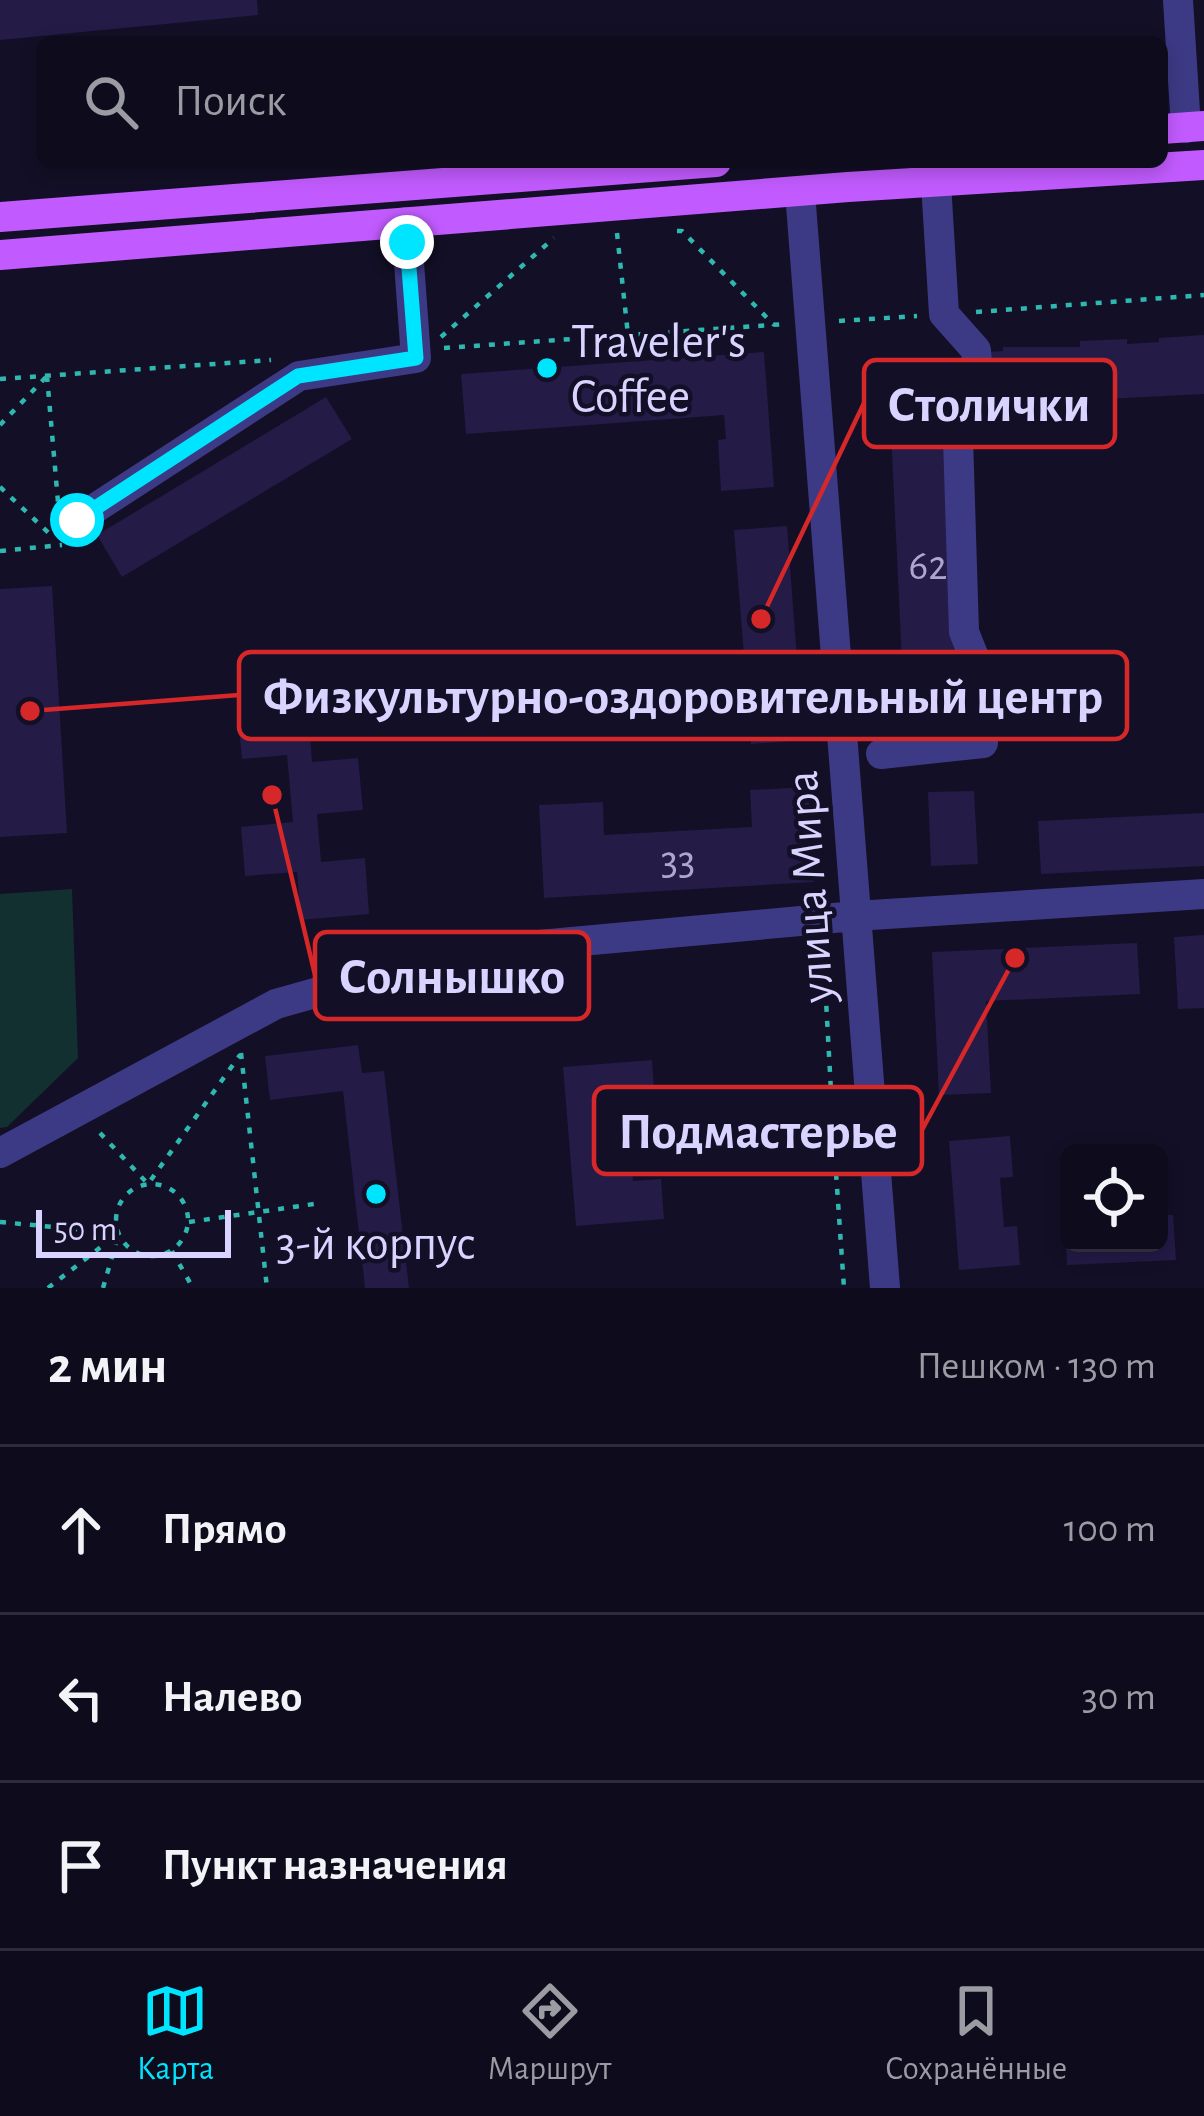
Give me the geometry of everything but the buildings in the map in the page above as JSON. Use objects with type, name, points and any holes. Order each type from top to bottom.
[{"type":"main road","points":[[1168,167],[1204,165]]},
{"type":"main road","points":[[0,217],[638,168]]},
{"type":"main road","points":[[0,255],[406,222],[799,177],[936,183],[1159,168]]},
{"type":"street","points":[[1178,0],[1184,128]]},
{"type":"street","name":"улица Мира","points":[[799,177],[885,1288]]},
{"type":"street","points":[[881,754],[983,743],[978,667],[964,632],[958,438],[980,402],[976,350],[944,314],[936,183]]},
{"type":"street","points":[[64,523],[298,376],[416,358],[406,222]]},
{"type":"street","points":[[0,1153],[276,1004],[461,952],[855,916],[1204,894]]},
{"type":"street","points":[[653,1129],[871,1113]]},
{"type":"path","points":[[660,231],[682,231],[774,325]]},
{"type":"path","points":[[617,232],[628,335]]},
{"type":"path","points":[[556,236],[428,349],[1204,296]]},
{"type":"path","points":[[0,379],[277,360]]},
{"type":"path","points":[[47,376],[64,523]]},
{"type":"path","points":[[0,425],[47,376]]},
{"type":"path","points":[[0,488],[64,523]]},
{"type":"path","points":[[0,551],[64,523]]},
{"type":"path","points":[[148,1184],[242,1053],[267,1288]]},
{"type":"path","points":[[84,1108],[92,1124],[148,1184]]},
{"type":"path","points":[[0,1222],[118,1233],[141,1255],[162,1256],[172,1251],[189,1222],[177,1193],[148,1184],[137,1187],[121,1202],[118,1233],[103,1288]]},
{"type":"path","points":[[189,1222],[314,1204]]},
{"type":"path","points":[[48,1288],[118,1233]]},
{"type":"path","points":[[172,1251],[193,1288]]},
{"type":"green space","points":[[72,889],[78,1058],[7,1127],[0,1128],[0,894]]},
{"type":"place","name":"Traveler's Coffee","points":[[547,368]]},
{"type":"place","name":"Столички","points":[[761,619]]},
{"type":"place","name":"Физкультурно-оздоровительный центр","points":[[30,711]]},
{"type":"place","name":"Солнышко","points":[[272,795]]},
{"type":"place","name":"Подмастерье","points":[[1015,958]]},
{"type":"place","name":"3-й корпус","points":[[376,1194]]},
{"type":"route","points":[[77,520],[298,376],[416,358],[407,242]]}]
